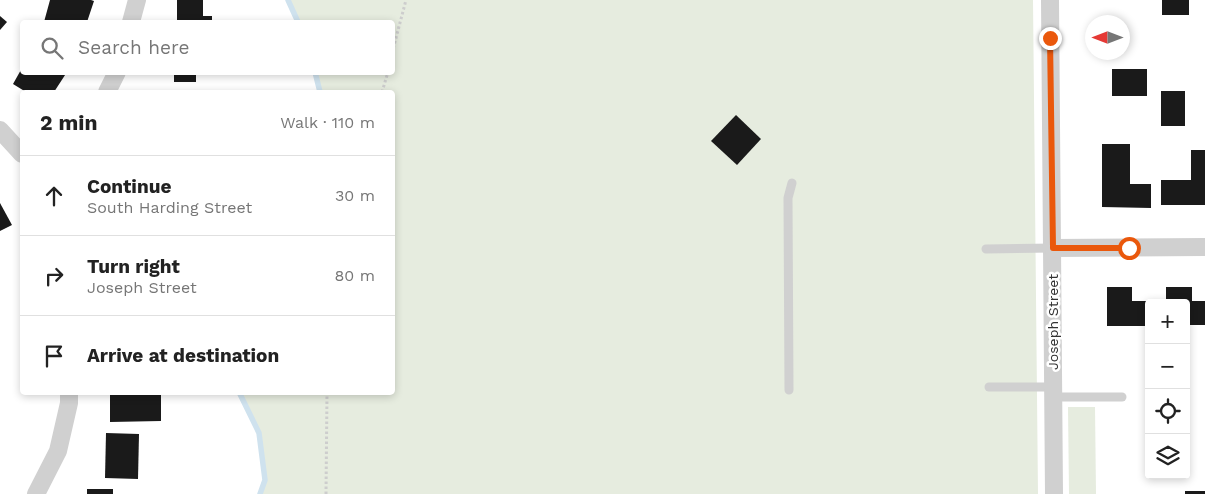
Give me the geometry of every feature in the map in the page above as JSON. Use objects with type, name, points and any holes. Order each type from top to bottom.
[{"type":"street","points":[[132,20],[137,0]]},
{"type":"street","name":"Joseph Street","points":[[1050,0],[1054,494]]},
{"type":"street","points":[[108,90],[116,75]]},
{"type":"street","points":[[0,130],[20,152]]},
{"type":"street","points":[[1053,248],[1205,247]]},
{"type":"street","points":[[36,494],[58,451],[69,403],[69,395]]},
{"type":"lane","points":[[788,390],[788,198],[792,182]]},
{"type":"lane","points":[[986,249],[1053,248]]},
{"type":"lane","points":[[989,387],[1122,397]]},
{"type":"path","points":[[395,42],[406,0]]},
{"type":"path","points":[[383,90],[387,75]]},
{"type":"path","points":[[326,494],[327,395]]},
{"type":"shaded area","points":[[288,0],[1033,0],[1038,494],[260,494],[265,480],[259,433],[240,395],[395,395],[395,90],[319,90],[316,75],[395,75],[395,20],[297,20]]},
{"type":"shaded area","points":[[1068,407],[1095,407],[1096,494],[1069,494]]},
{"type":"building","points":[[50,0],[94,1],[88,20],[45,20]]},
{"type":"building","points":[[177,0],[203,0],[203,16],[212,16],[212,20],[177,20]]},
{"type":"building","points":[[1162,0],[1189,0],[1189,15],[1162,15]]},
{"type":"building","points":[[0,16],[7,22],[0,30]]},
{"type":"building","points":[[1112,69],[1147,69],[1147,96],[1112,96]]},
{"type":"building","points":[[20,72],[20,75],[65,75],[55,90],[23,90],[13,84]]},
{"type":"building","points":[[174,75],[196,75],[196,82],[174,82]]},
{"type":"building","points":[[1161,91],[1185,91],[1185,126],[1161,126]]},
{"type":"building","points":[[736,115],[761,139],[737,165],[711,141]]},
{"type":"building","points":[[1102,144],[1130,144],[1130,184],[1151,184],[1151,208],[1102,207]]},
{"type":"building","points":[[1191,150],[1205,150],[1205,205],[1161,205],[1161,180],[1191,180]]},
{"type":"building","points":[[0,203],[12,225],[0,231]]},
{"type":"building","points":[[1107,287],[1132,287],[1132,301],[1145,301],[1145,326],[1107,326]]},
{"type":"building","points":[[1166,287],[1192,287],[1192,301],[1205,301],[1205,325],[1190,325],[1190,299],[1166,299]]},
{"type":"building","points":[[110,395],[161,395],[161,421],[110,422]]},
{"type":"building","points":[[106,433],[139,434],[138,479],[105,478]]},
{"type":"building","points":[[87,489],[113,489],[113,494],[87,494]]},
{"type":"building","points":[[1185,491],[1205,491],[1205,494],[1185,494]]},
{"type":"waterway","points":[[288,0],[297,20]]},
{"type":"waterway","points":[[316,75],[320,90]]},
{"type":"waterway","points":[[240,395],[259,433],[265,480],[260,494]]},
{"type":"route","points":[[1050,38],[1053,248],[1129,248]]}]
